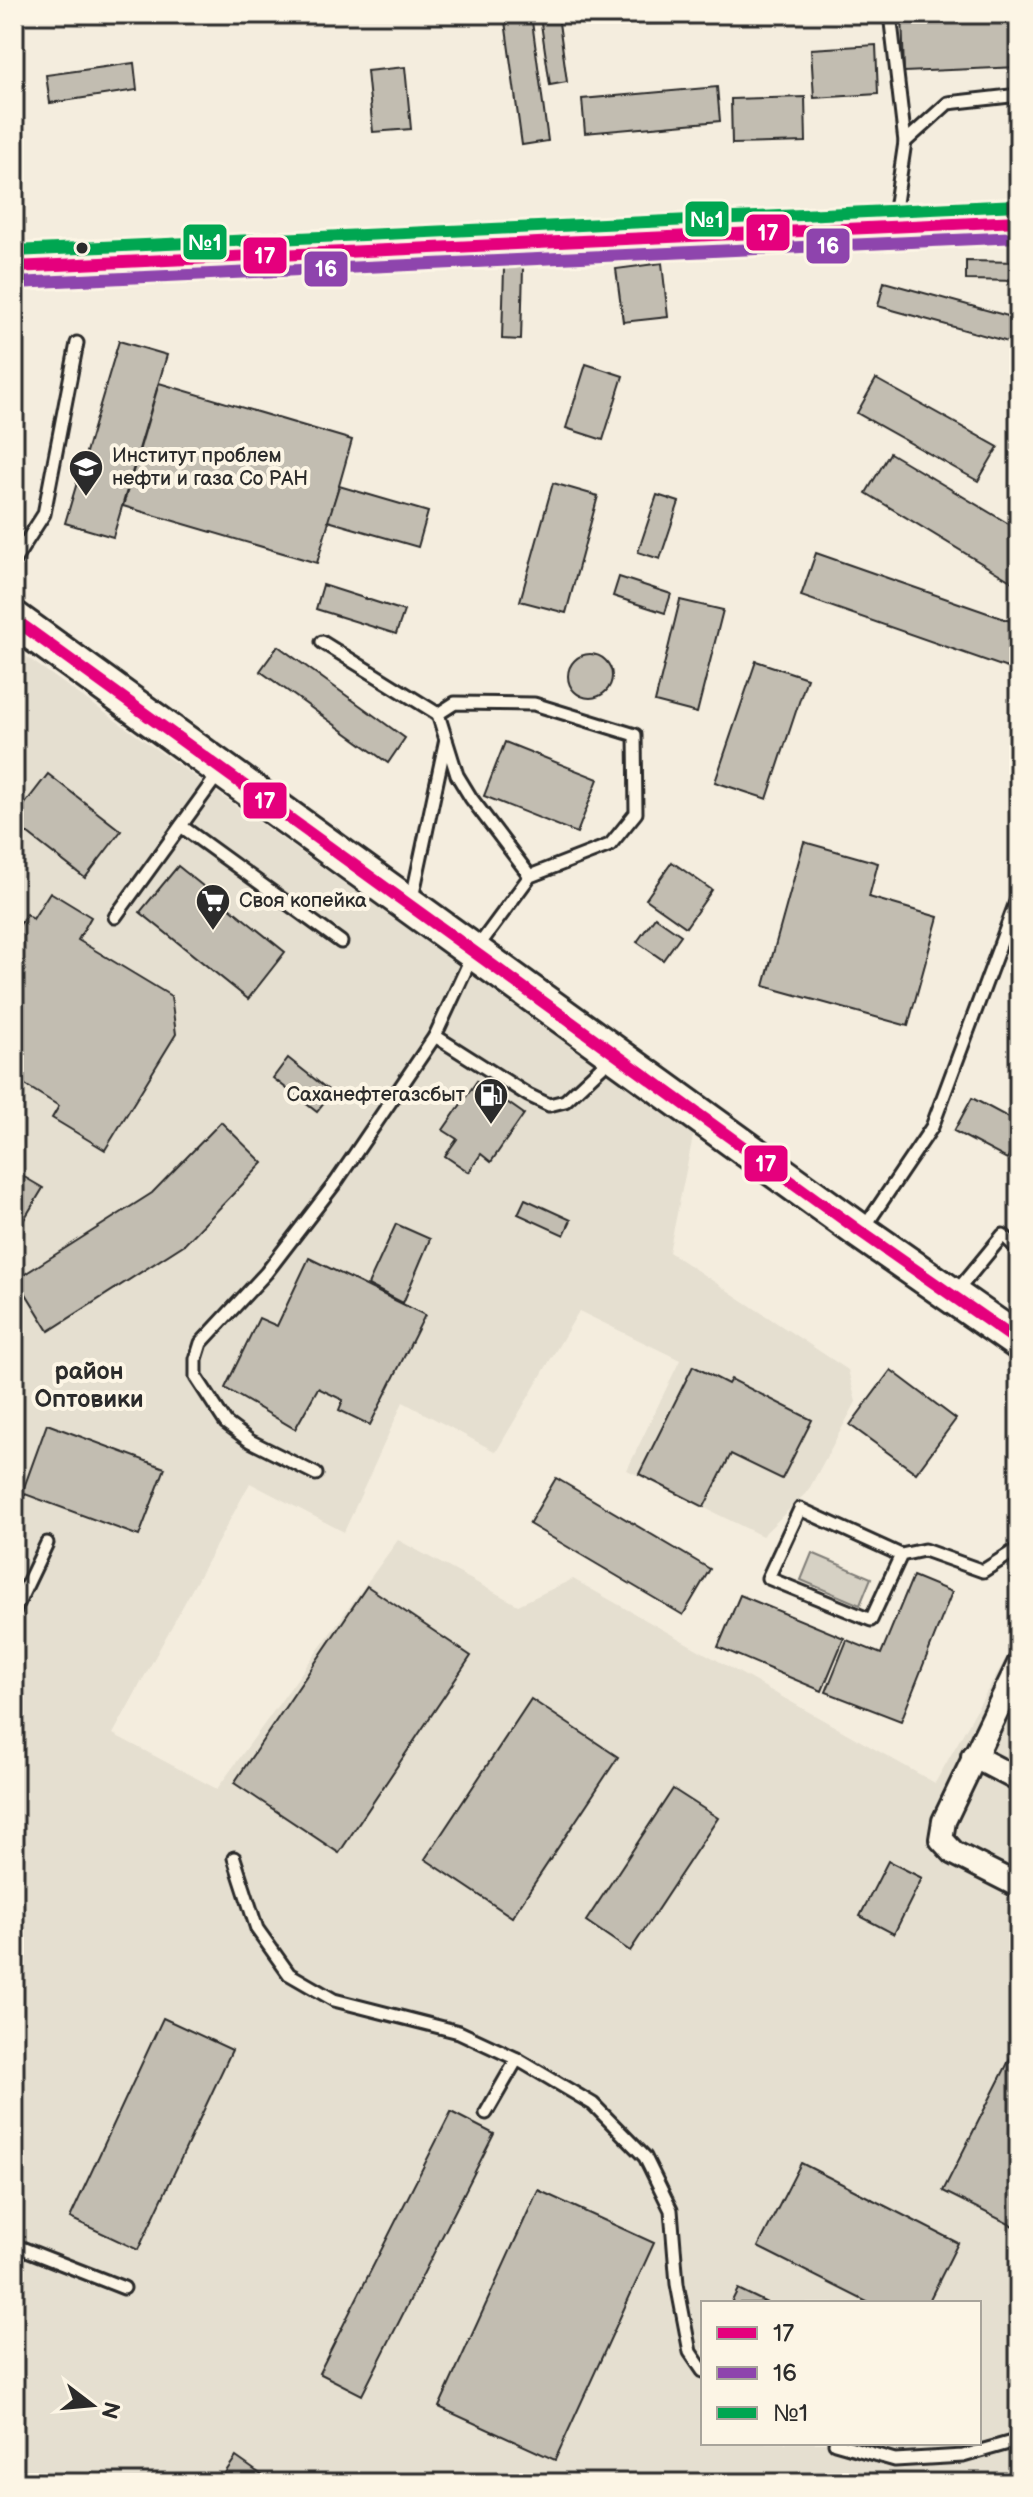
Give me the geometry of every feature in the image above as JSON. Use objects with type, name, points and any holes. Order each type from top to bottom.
[{"type":"main road","points":[[14,267],[1019,221]]},
{"type":"main road","points":[[14,619],[861,1232],[1019,1342]]},
{"type":"street","points":[[1019,1664],[944,1821],[941,1839],[954,1853],[1019,1886]]},
{"type":"street","points":[[973,1756],[1019,1780]]},
{"type":"lane","points":[[890,14],[905,142],[892,227]]},
{"type":"lane","points":[[905,142],[948,103],[1019,95]]},
{"type":"lane","points":[[14,561],[44,514],[77,343]]},
{"type":"lane","points":[[322,642],[438,714],[457,775],[530,876]]},
{"type":"lane","points":[[316,1474],[250,1441],[226,1423],[196,1377],[196,1359],[201,1343],[266,1273],[336,1182],[435,1036],[474,952],[530,876],[610,845],[636,813],[635,735],[534,704],[455,703],[438,714]]},
{"type":"lane","points":[[410,906],[446,739]]},
{"type":"lane","points":[[115,917],[222,769]]},
{"type":"lane","points":[[181,826],[341,942]]},
{"type":"lane","points":[[861,1232],[932,1127],[1019,894]]},
{"type":"lane","points":[[435,1036],[549,1105],[565,1101],[615,1054]]},
{"type":"lane","points":[[952,1296],[1003,1235],[1019,1250]]},
{"type":"lane","points":[[901,1555],[871,1620],[768,1578],[800,1509],[901,1555],[924,1550],[983,1571],[1019,1548]]},
{"type":"lane","points":[[14,1612],[47,1543]]},
{"type":"lane","points":[[234,1858],[257,1929],[289,1974],[334,2000],[459,2032],[517,2059],[593,2104],[645,2157],[671,2210],[677,2284],[690,2352],[701,2368]]},
{"type":"lane","points":[[486,2113],[517,2059]]},
{"type":"lane","points":[[14,2245],[124,2288]]},
{"type":"lane","points":[[842,2445],[895,2460],[963,2456],[1019,2440]]},
{"type":"shaded area","points":[[14,648],[694,1132],[669,1252],[848,1370],[856,1402],[808,1491],[762,1536],[627,1470],[680,1360],[579,1311],[496,1452],[403,1402],[344,1532],[250,1483],[113,1734],[217,1789],[398,1540],[518,1605],[573,1579],[935,1783],[1019,1635],[1019,2483],[14,2483]]},
{"type":"shaded area","points":[[812,1553],[871,1578],[860,1605],[801,1580]]},
{"type":"building","points":[[504,14],[531,14],[548,141],[522,145]]},
{"type":"building","points":[[641,14],[695,14],[695,23],[641,24]]},
{"type":"building","points":[[902,14],[1019,14],[1019,67],[904,72]]},
{"type":"building","points":[[558,15],[567,82],[550,85],[540,17]]},
{"type":"building","points":[[876,45],[878,94],[814,98],[811,49]]},
{"type":"building","points":[[134,63],[137,90],[50,103],[46,75]]},
{"type":"building","points":[[405,67],[411,129],[373,132],[367,71]]},
{"type":"building","points":[[717,87],[720,121],[585,133],[582,99]]},
{"type":"building","points":[[805,97],[806,142],[732,144],[731,99]]},
{"type":"building","points":[[966,261],[1019,262],[1019,281],[966,280]]},
{"type":"building","points":[[662,263],[668,317],[623,322],[616,269]]},
{"type":"building","points":[[504,268],[523,268],[521,340],[502,339]]},
{"type":"building","points":[[884,282],[1019,319],[1019,345],[878,306]]},
{"type":"building","points":[[119,341],[167,355],[113,537],[65,523]]},
{"type":"building","points":[[586,364],[623,376],[603,440],[566,428]]},
{"type":"building","points":[[876,379],[998,447],[978,481],[857,413]]},
{"type":"building","points":[[159,383],[352,440],[317,563],[123,506]]},
{"type":"building","points":[[890,453],[1019,530],[1019,586],[866,493]]},
{"type":"building","points":[[553,483],[598,496],[566,613],[520,601]]},
{"type":"building","points":[[339,486],[428,512],[418,547],[328,521]]},
{"type":"building","points":[[657,495],[679,502],[660,559],[638,552]]},
{"type":"building","points":[[816,553],[1019,624],[1019,644],[1010,669],[801,596]]},
{"type":"building","points":[[619,577],[671,594],[665,613],[613,596]]},
{"type":"building","points":[[323,585],[404,611],[396,634],[316,609]]},
{"type":"building","points":[[680,600],[723,610],[697,713],[655,702]]},
{"type":"building","points":[[278,646],[405,738],[388,763],[260,671]]},
{"type":"building","points":[[590,654],[606,660],[612,676],[606,692],[590,698],[574,692],[568,676],[574,660]]},
{"type":"building","points":[[756,661],[807,678],[767,799],[715,782]]},
{"type":"building","points":[[505,742],[598,779],[577,833],[484,796]]},
{"type":"building","points":[[48,774],[121,831],[85,878],[14,823],[14,818]]},
{"type":"building","points":[[804,842],[878,863],[869,897],[938,917],[908,1026],[764,986]]},
{"type":"building","points":[[672,862],[712,890],[686,927],[646,899]]},
{"type":"building","name":"Своя копейка","points":[[178,866],[285,952],[248,999],[140,912]]},
{"type":"building","points":[[50,892],[91,917],[78,940],[171,996],[176,1034],[105,1150],[52,1118],[59,1106],[14,1078],[14,935],[26,914],[33,919]]},
{"type":"building","points":[[655,917],[681,935],[663,960],[637,942]]},
{"type":"building","points":[[288,1058],[332,1093],[317,1112],[273,1078]]},
{"type":"building","points":[[477,1081],[524,1114],[491,1162],[481,1154],[469,1172],[445,1156],[457,1139],[443,1130]]},
{"type":"building","points":[[972,1098],[1019,1123],[1019,1138],[1007,1159],[954,1131]]},
{"type":"building","points":[[221,1122],[263,1163],[185,1244],[49,1331],[17,1279],[152,1193]]},
{"type":"building","points":[[14,1171],[43,1188],[14,1236]]},
{"type":"building","points":[[525,1199],[571,1220],[564,1235],[518,1214]]},
{"type":"building","points":[[396,1224],[430,1239],[403,1303],[368,1285]]},
{"type":"building","points":[[309,1258],[425,1315],[370,1425],[339,1410],[343,1400],[318,1388],[295,1429],[225,1388],[259,1318],[277,1326]]},
{"type":"building","points":[[693,1366],[728,1384],[731,1379],[812,1420],[782,1479],[731,1454],[704,1507],[639,1474]]},
{"type":"building","points":[[891,1370],[956,1419],[916,1473],[850,1425]]},
{"type":"building","points":[[47,1424],[165,1468],[139,1536],[22,1493]]},
{"type":"building","points":[[556,1478],[710,1569],[683,1615],[529,1524]]},
{"type":"building","points":[[913,1576],[952,1592],[901,1721],[826,1692],[847,1640],[881,1654]]},
{"type":"building","points":[[367,1586],[471,1656],[339,1853],[234,1783]]},
{"type":"building","points":[[740,1595],[844,1638],[822,1691],[718,1647]]},
{"type":"building","points":[[531,1699],[618,1757],[512,1917],[425,1859]]},
{"type":"building","points":[[673,1789],[718,1818],[630,1951],[586,1921]]},
{"type":"building","points":[[888,1861],[922,1878],[894,1934],[860,1916]]},
{"type":"building","points":[[163,2018],[232,2050],[138,2250],[70,2218]]},
{"type":"building","points":[[1019,2041],[1019,2229],[943,2191]]},
{"type":"building","points":[[451,2112],[494,2134],[362,2395],[319,2373]]},
{"type":"building","points":[[801,2163],[958,2243],[929,2301],[865,2301],[758,2247]]},
{"type":"building","points":[[538,2190],[654,2243],[555,2460],[439,2407]]},
{"type":"building","points":[[738,2289],[763,2301],[732,2301]]},
{"type":"building","points":[[236,2457],[273,2483],[218,2483]]},
{"type":"transit line","name":"№1","points":[[14,251],[1018,205]]},
{"type":"transit line","name":"17","points":[[14,267],[1019,221]]},
{"type":"transit line","name":"16","points":[[15,283],[1019,237]]},
{"type":"transit line","name":"17","points":[[14,619],[861,1232],[1019,1342]]},
{"type":"place","name":"Институт проблем нефти и газа Со РАН","points":[[86,498]]},
{"type":"place","name":"Своя копейка","points":[[213,932]]},
{"type":"place","name":"Саханефтегазсбыт","points":[[491,1126]]},
{"type":"district","name":"район Оптовики","points":[[89,1385]]}]
